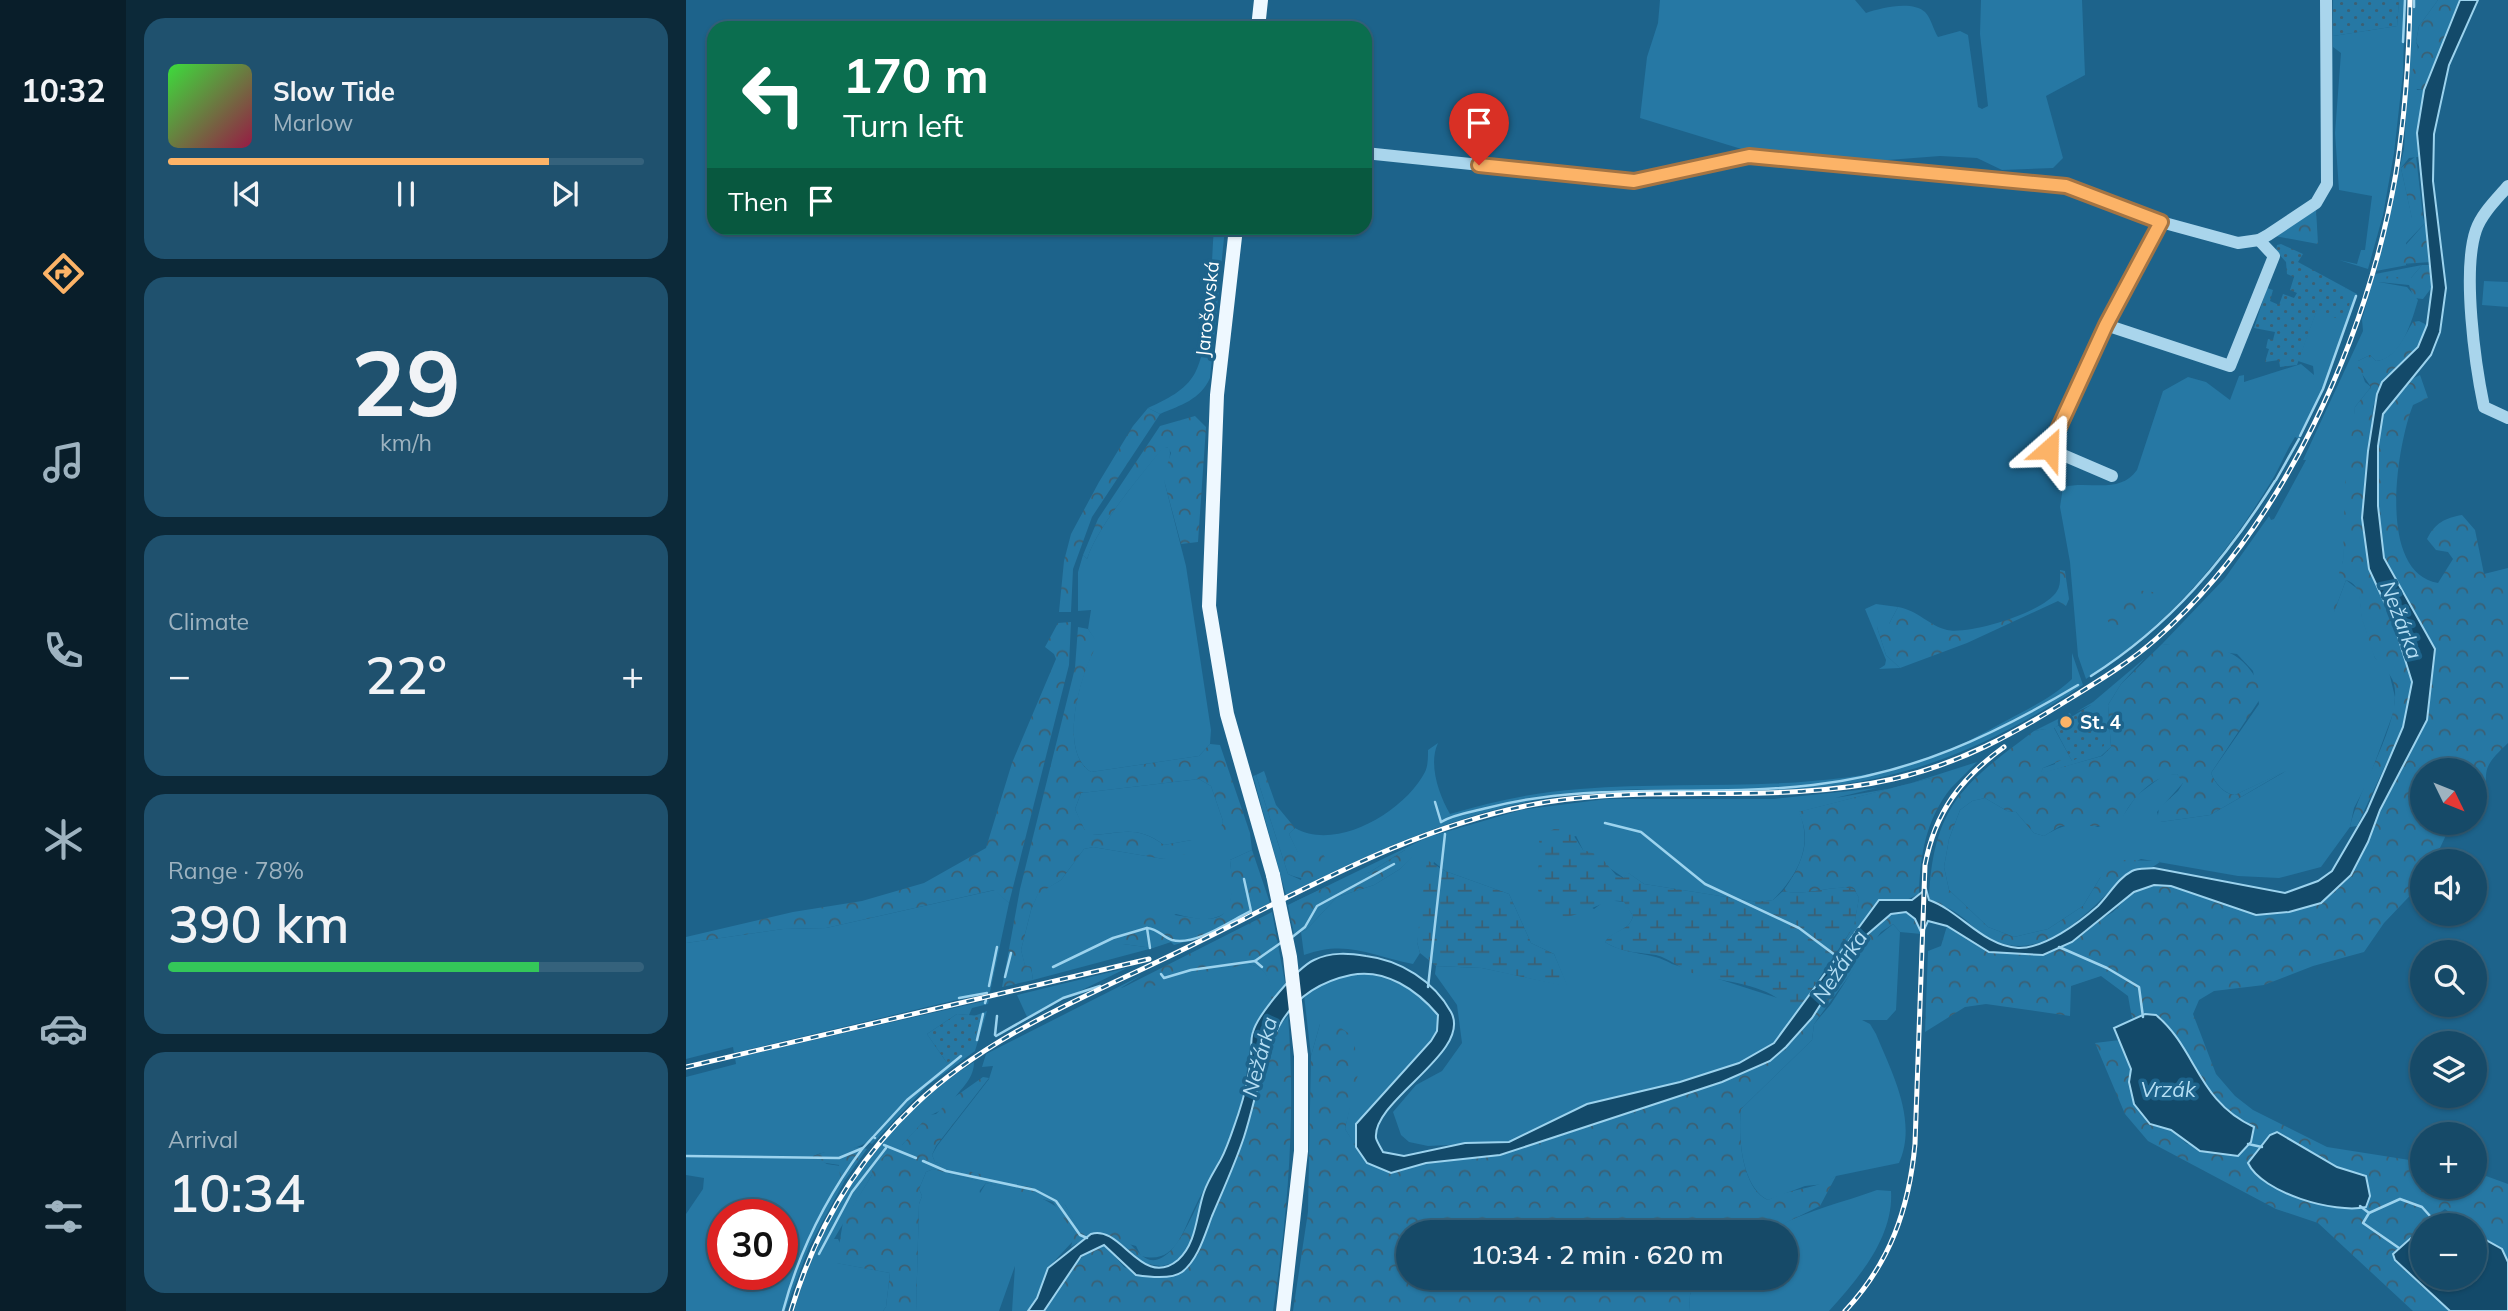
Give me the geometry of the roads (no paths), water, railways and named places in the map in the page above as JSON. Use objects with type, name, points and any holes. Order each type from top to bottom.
[{"type":"main road","points":[[1259,21],[1261,0]]},
{"type":"main road","name":"Jarošovská","points":[[1235,235],[1217,396],[1209,606],[1227,714],[1273,875],[1290,957],[1301,1056],[1301,1152],[1283,1311]]},
{"type":"street","points":[[1372,154],[1634,181],[1749,156],[2066,186],[2161,222],[2238,243],[2259,240],[2316,203],[2327,184],[2326,0]]},
{"type":"street","points":[[2508,186],[2477,227],[2472,262],[2473,354],[2484,407],[2508,418]]},
{"type":"street","points":[[2112,475],[2049,449],[2106,325],[2161,222]]},
{"type":"street","points":[[2106,325],[2230,366],[2274,256],[2259,240]]},
{"type":"water","name":"Nežárka","points":[[2460,0],[2478,0],[2449,65],[2434,134],[2433,181],[2446,288],[2440,332],[2431,355],[2383,414],[2378,446],[2378,506],[2384,558],[2435,649],[2427,720],[2380,810],[2351,875],[2321,903],[2289,912],[2256,915],[2171,886],[2154,885],[2134,892],[2072,942],[2043,955],[1989,952],[1947,926],[1928,921],[1922,934],[1915,919],[1906,912],[1891,914],[1862,939],[1812,1018],[1770,1061],[1722,1082],[1500,1155],[1426,1163],[1391,1173],[1367,1163],[1356,1147],[1356,1124],[1431,1041],[1437,1031],[1438,1015],[1420,997],[1399,983],[1376,975],[1351,975],[1323,984],[1301,998],[1285,1016],[1273,1037],[1237,1157],[1200,1246],[1188,1267],[1172,1276],[1136,1275],[1104,1245],[1081,1256],[1044,1311],[1028,1311],[1037,1298],[1048,1268],[1091,1234],[1102,1233],[1112,1238],[1153,1267],[1165,1267],[1184,1253],[1192,1237],[1206,1188],[1226,1149],[1240,1108],[1249,1072],[1252,1035],[1256,1024],[1289,982],[1320,957],[1353,954],[1379,958],[1403,967],[1426,982],[1451,1012],[1454,1027],[1448,1043],[1389,1108],[1379,1123],[1376,1138],[1383,1152],[1404,1156],[1465,1143],[1509,1142],[1587,1104],[1680,1082],[1739,1063],[1774,1043],[1879,900],[1912,900],[1926,889],[1929,900],[1983,935],[2005,946],[2018,948],[2039,944],[2072,927],[2098,906],[2122,878],[2134,870],[2154,868],[2285,893],[2318,881],[2332,871],[2367,811],[2403,727],[2412,682],[2393,621],[2369,569],[2362,518],[2377,394],[2382,382],[2418,347],[2427,325],[2432,287],[2417,133],[2424,90]]},
{"type":"water","name":"Vrzák","points":[[2145,1014],[2156,1015],[2170,1029],[2220,1103],[2254,1127],[2251,1142],[2238,1156],[2200,1151],[2171,1130],[2150,1124],[2134,1104],[2129,1082],[2131,1069],[2114,1028]]},
{"type":"water","points":[[2277,1132],[2337,1167],[2366,1176],[2370,1196],[2366,1207],[2336,1207],[2301,1199],[2268,1184],[2256,1174],[2248,1163],[2270,1135]]},
{"type":"water","points":[[2410,1239],[2410,1274],[2395,1260],[2393,1254]]},
{"type":"water","points":[[2487,1241],[2502,1249],[2508,1262],[2508,1311],[2450,1311],[2427,1290],[2487,1290]]},
{"type":"waterway","points":[[2403,42],[2405,0]]},
{"type":"waterway","points":[[2414,0],[2414,7]]},
{"type":"waterway","points":[[2300,436],[2323,389],[2356,296]]},
{"type":"waterway","points":[[2276,480],[2299,439]]},
{"type":"waterway","points":[[2091,676],[2146,635],[2194,589],[2237,537],[2275,481]]},
{"type":"waterway","points":[[1441,822],[1487,808],[1568,794],[1772,789],[1849,780],[1884,772],[1951,750],[2015,720],[2078,685]]},
{"type":"waterway","points":[[1435,802],[1441,822]]},
{"type":"waterway","name":"Nežárka","points":[[1605,823],[1641,832],[1705,884],[1799,928],[1839,958]]},
{"type":"waterway","points":[[1428,987],[1445,834]]},
{"type":"waterway","points":[[1291,938],[1305,927],[1317,906],[1394,864]]},
{"type":"waterway","points":[[1150,948],[1147,928],[1172,940],[1181,941],[1213,932],[1251,911],[1244,879]]},
{"type":"waterway","points":[[1053,967],[1113,938],[1147,928]]},
{"type":"waterway","points":[[1255,961],[1282,942]]},
{"type":"waterway","points":[[989,986],[997,947]]},
{"type":"waterway","points":[[2059,947],[2107,968],[2139,987],[2143,1017]]},
{"type":"waterway","points":[[1005,977],[1011,953]]},
{"type":"waterway","points":[[1161,974],[1164,978],[1191,970],[1255,961],[1262,967]]},
{"type":"waterway","points":[[996,1036],[1063,998],[1100,986]]},
{"type":"waterway","points":[[959,998],[987,993]]},
{"type":"waterway","points":[[977,1040],[983,1014]]},
{"type":"waterway","points":[[995,1035],[997,1016]]},
{"type":"waterway","points":[[874,1136],[907,1100],[961,1056]]},
{"type":"waterway","points":[[686,1156],[839,1158],[863,1148],[875,1138]]},
{"type":"waterway","points":[[2248,1144],[2262,1147]]},
{"type":"waterway","points":[[884,1145],[916,1158]]},
{"type":"waterway","points":[[819,1254],[852,1192],[886,1148]]},
{"type":"waterway","points":[[783,1311],[797,1267],[815,1226],[836,1187],[862,1149]]},
{"type":"waterway","points":[[923,1161],[946,1171],[1035,1190],[1056,1201],[1080,1235],[1087,1238]]},
{"type":"waterway","points":[[2369,1213],[2400,1199],[2422,1207],[2427,1213]]},
{"type":"waterway","points":[[2360,1206],[2369,1213],[2363,1223],[2399,1248]]},
{"type":"railway","points":[[791,1311],[812,1254],[839,1200],[893,1127],[944,1080],[976,1057],[1043,1017],[1361,862],[1452,826],[1499,812],[1590,797],[1764,793],[1850,787],[1893,779],[1941,765],[1985,746],[2050,711],[2125,663],[2156,639],[2202,593],[2243,542],[2281,486],[2313,426],[2341,364],[2383,236],[2396,173],[2406,87],[2410,0]]},
{"type":"railway","points":[[1845,1311],[1861,1293],[1885,1254],[1895,1234],[1908,1191],[1915,1144],[1925,865],[1930,846],[1952,798],[1975,771],[2004,747]]},
{"type":"railway","points":[[686,1067],[1149,959]]},
{"type":"place","name":"St. 4","points":[[2066,722]]}]
